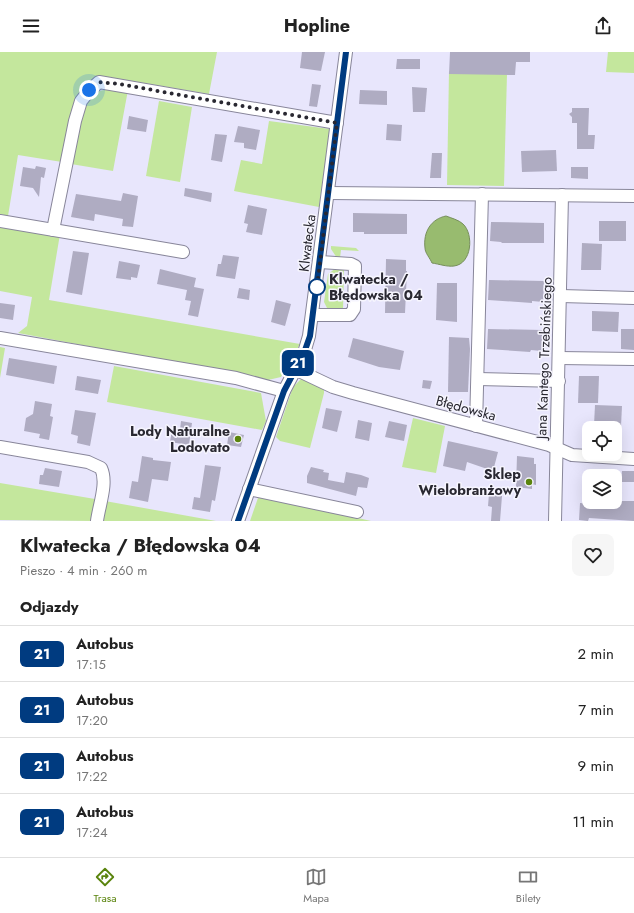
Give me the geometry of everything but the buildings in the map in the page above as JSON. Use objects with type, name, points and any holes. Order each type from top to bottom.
[{"type":"street","name":"Klwatecka","points":[[238,521],[284,391],[308,344],[329,193],[346,52]]},
{"type":"street","points":[[52,230],[75,121],[81,101],[89,90],[99,82],[337,123]]},
{"type":"street","points":[[329,193],[634,196]]},
{"type":"street","points":[[476,426],[482,194]]},
{"type":"street","name":"Jana Kantego Trzebińskiego","points":[[555,521],[562,195]]},
{"type":"street","points":[[0,221],[183,252]]},
{"type":"street","points":[[312,315],[350,315],[354,309],[355,266],[351,264],[320,262]]},
{"type":"street","points":[[561,296],[634,298]]},
{"type":"street","points":[[0,338],[236,378],[284,391]]},
{"type":"street","points":[[559,358],[634,359]]},
{"type":"street","name":"Błędowska","points":[[295,369],[333,387],[353,394],[556,448],[580,457],[634,459]]},
{"type":"street","points":[[478,379],[559,381]]},
{"type":"street","points":[[0,447],[88,462],[101,468],[104,474],[96,521]]},
{"type":"street","points":[[249,489],[358,512]]},
{"type":"shaded area","points":[[0,52],[217,52],[209,94],[121,79],[98,80],[87,85],[78,96],[62,162],[18,155],[8,216],[0,214]]},
{"type":"shaded area","points":[[608,52],[634,52],[634,73],[606,72]]},
{"type":"shaded area","points":[[449,71],[507,74],[504,186],[447,185]]},
{"type":"shaded area","points":[[112,89],[128,90],[113,171],[71,164],[79,118],[86,101],[96,92]]},
{"type":"shaded area","points":[[159,101],[192,107],[180,182],[146,176]]},
{"type":"shaded area","points":[[269,121],[330,129],[319,207],[234,191],[241,160],[262,164]]},
{"type":"shaded area","points":[[446,216],[463,224],[469,234],[470,241],[468,254],[465,260],[454,266],[432,263],[425,250],[425,237],[429,227],[436,220]]},
{"type":"shaded area","points":[[0,225],[60,234],[49,300],[300,344],[281,377],[268,380],[18,333],[27,326],[32,297],[0,291]]},
{"type":"shaded area","points":[[331,246],[356,248],[359,251],[341,250],[340,258],[337,258],[331,249]]},
{"type":"shaded area","points":[[336,268],[344,268],[343,311],[328,310],[324,302],[328,274]]},
{"type":"shaded area","points":[[0,347],[5,348],[0,378]]},
{"type":"shaded area","points":[[114,366],[261,393],[266,421],[262,430],[107,402]]},
{"type":"shaded area","points":[[301,379],[324,387],[324,393],[310,448],[280,441],[276,437],[293,387]]},
{"type":"shaded area","points":[[413,418],[445,426],[436,473],[402,467]]},
{"type":"shaded area","points":[[0,483],[95,499],[93,521],[0,520]]},
{"type":"shaded area","points":[[259,495],[264,496],[371,521],[250,521]]},
{"type":"shaded area","points":[[105,501],[216,521],[104,521]]},
{"type":"bus line","name":"21","points":[[238,521],[284,391],[304,353],[310,336],[346,52]]},
{"type":"place","name":"Klwatecka / Błędowska 04","points":[[317,287]]},
{"type":"place","name":"Lody Naturalne Lodovato","points":[[238,439]]},
{"type":"place","name":"Sklep Wielobranżowy","points":[[529,482]]},
{"type":"route","points":[[89,90],[99,82],[119,84],[337,123],[317,287]]}]
